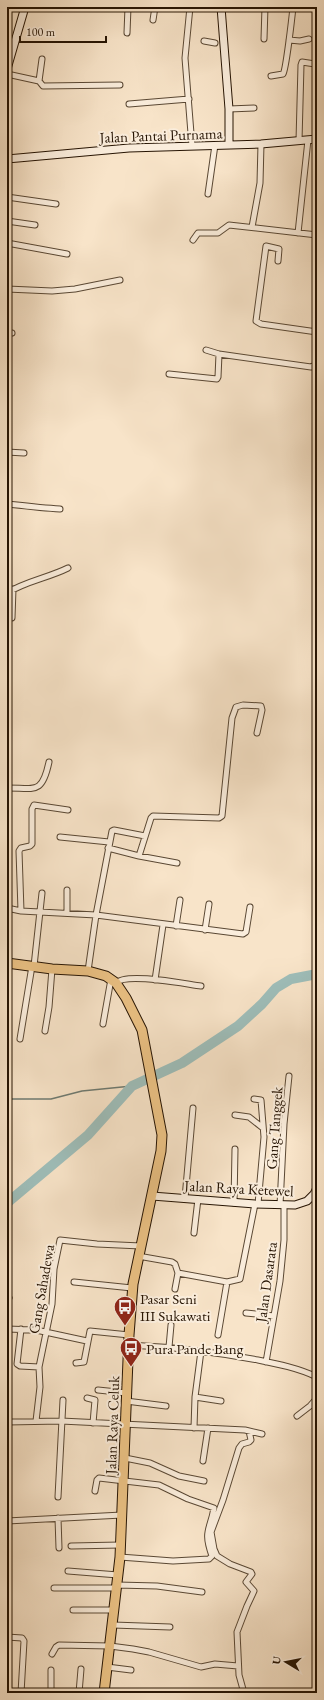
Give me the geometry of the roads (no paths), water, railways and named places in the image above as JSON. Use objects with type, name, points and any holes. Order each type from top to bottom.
[{"type":"highway","points":[[7,963],[52,969],[88,971],[114,981]]},
{"type":"highway","name":"Jalan Raya Celuk","points":[[104,1693],[120,1557],[132,1288],[162,1143],[142,1030],[135,1015],[114,981]]},
{"type":"street","points":[[7,69],[25,7]]},
{"type":"street","points":[[127,33],[128,7]]},
{"type":"street","points":[[153,20],[155,7]]},
{"type":"street","points":[[190,7],[185,50],[192,146]]},
{"type":"street","points":[[221,7],[225,38],[229,109],[229,146]]},
{"type":"street","points":[[264,38],[265,7]]},
{"type":"street","points":[[271,76],[283,74],[284,72],[294,7]]},
{"type":"street","points":[[289,40],[309,39]]},
{"type":"street","points":[[204,41],[215,43]]},
{"type":"street","points":[[42,59],[39,81],[41,86],[120,85]]},
{"type":"street","points":[[299,141],[301,65],[302,62],[315,64]]},
{"type":"street","points":[[7,74],[39,81]]},
{"type":"street","points":[[129,104],[189,99]]},
{"type":"street","points":[[229,109],[254,108]]},
{"type":"street","name":"Jalan Pantai Purnama","points":[[7,160],[129,148],[215,145],[229,146],[317,139]]},
{"type":"street","points":[[298,233],[308,140]]},
{"type":"street","points":[[252,227],[260,183],[261,144]]},
{"type":"street","points":[[208,194],[215,145]]},
{"type":"street","points":[[7,197],[56,204]]},
{"type":"street","points":[[7,221],[35,225]]},
{"type":"street","points":[[193,240],[198,233],[218,233],[228,225],[317,235]]},
{"type":"street","points":[[7,243],[68,254]]},
{"type":"street","points":[[278,261],[278,249],[266,246],[256,321],[261,324],[317,332]]},
{"type":"street","points":[[7,289],[52,291],[75,289],[120,280]]},
{"type":"street","points":[[206,350],[219,354],[311,368],[315,365],[317,350]]},
{"type":"street","points":[[169,374],[217,379],[219,354]]},
{"type":"street","points":[[7,452],[24,453]]},
{"type":"street","points":[[7,504],[35,508],[60,509]]},
{"type":"street","points":[[7,593],[13,589],[54,575],[68,568]]},
{"type":"street","points":[[12,618],[13,589]]},
{"type":"street","points":[[138,856],[153,816],[197,818],[221,817],[223,812],[232,718],[236,707],[243,705],[261,706],[262,710],[257,733]]},
{"type":"street","points":[[7,788],[32,789],[38,787],[46,774],[49,762]]},
{"type":"street","points":[[21,911],[19,851],[21,848],[32,845],[32,809],[34,805],[68,810]]},
{"type":"street","points":[[88,971],[96,915],[111,832],[114,830],[145,836]]},
{"type":"street","points":[[60,837],[109,842]]},
{"type":"street","points":[[108,848],[138,856],[177,863]]},
{"type":"street","points":[[67,890],[67,913]]},
{"type":"street","points":[[20,1039],[33,966],[41,912],[42,892]]},
{"type":"street","points":[[176,926],[180,900]]},
{"type":"street","points":[[205,930],[209,904]]},
{"type":"street","points":[[7,908],[21,911],[96,915],[163,925],[245,934],[250,907]]},
{"type":"street","points":[[155,980],[163,925]]},
{"type":"street","points":[[45,1031],[49,1007],[52,969]]},
{"type":"street","points":[[103,1024],[114,981],[135,978],[201,986]]},
{"type":"street","name":"Gang Tanggek","points":[[282,1205],[284,1124],[289,1076]]},
{"type":"street","points":[[178,1273],[227,1282],[241,1279],[257,1204],[264,1147],[261,1100],[254,1099]]},
{"type":"street","points":[[185,1198],[193,1108]]},
{"type":"street","points":[[235,1115],[249,1117],[263,1128]]},
{"type":"street","points":[[234,1203],[235,1149]]},
{"type":"street","name":"Jalan Raya Ketewel","points":[[152,1196],[234,1203],[298,1205],[313,1199],[317,1188]]},
{"type":"street","points":[[194,1233],[198,1199]]},
{"type":"street","name":"Jalan Dasarata","points":[[266,1362],[282,1262],[282,1205]]},
{"type":"street","name":"Gang Sahadewa","points":[[36,1421],[40,1387],[39,1367],[52,1304],[54,1269],[60,1240],[141,1246]]},
{"type":"street","points":[[138,1256],[172,1262],[177,1266],[178,1273],[175,1289]]},
{"type":"street","points":[[74,1282],[132,1288]]},
{"type":"street","points":[[218,1334],[227,1282]]},
{"type":"street","points":[[246,1313],[274,1316]]},
{"type":"street","points":[[169,1347],[171,1324]]},
{"type":"street","points":[[7,1329],[36,1330],[88,1341]]},
{"type":"street","points":[[21,1329],[17,1364],[20,1366],[39,1367]]},
{"type":"street","points":[[76,1363],[84,1362],[90,1331],[129,1340],[169,1347],[201,1350],[266,1362],[308,1372],[317,1377]]},
{"type":"street","points":[[194,1428],[195,1397],[201,1350]]},
{"type":"street","points":[[98,1390],[166,1406]]},
{"type":"street","points":[[195,1397],[221,1401]]},
{"type":"street","points":[[87,1398],[95,1400],[93,1423]]},
{"type":"street","points":[[298,1416],[317,1398]]},
{"type":"street","points":[[58,1497],[63,1400]]},
{"type":"street","points":[[7,1422],[61,1421],[208,1428],[249,1431],[262,1434]]},
{"type":"street","points":[[203,1461],[208,1428]]},
{"type":"street","points":[[244,1693],[238,1666],[237,1632],[254,1591],[246,1582],[252,1574],[251,1572],[230,1564],[217,1556],[214,1550],[211,1532],[223,1500],[239,1448],[242,1444],[251,1440],[249,1431]]},
{"type":"street","points":[[125,1458],[150,1463],[179,1476],[204,1481]]},
{"type":"street","points":[[96,1491],[97,1480],[99,1478],[159,1485],[188,1499],[212,1506],[214,1508],[207,1531],[208,1543],[212,1556],[211,1558],[173,1561],[120,1557]]},
{"type":"street","points":[[7,1521],[122,1515]]},
{"type":"street","points":[[58,1518],[59,1548]]},
{"type":"street","points":[[71,1546],[120,1545]]},
{"type":"street","points":[[68,1571],[118,1575]]},
{"type":"street","points":[[54,1588],[157,1586],[202,1592]]},
{"type":"street","points":[[73,1610],[114,1610]]},
{"type":"street","points":[[113,1625],[170,1627]]},
{"type":"street","points":[[7,1637],[24,1639],[21,1693]]},
{"type":"street","points":[[52,1654],[59,1645],[110,1646],[149,1652],[192,1665],[205,1667],[215,1664],[238,1666]]},
{"type":"street","points":[[107,1668],[131,1670]]},
{"type":"street","points":[[79,1693],[81,1669]]},
{"type":"street","points":[[51,1670],[52,1693]]},
{"type":"waterway","points":[[7,1203],[88,1135],[132,1086],[182,1063],[238,1026],[262,1004],[276,988],[291,979],[317,975]]},
{"type":"waterway","points":[[7,1099],[51,1099],[82,1091],[132,1086]]},
{"type":"place","name":"Pasar Seni III Sukawati","points":[[125,1326]]},
{"type":"place","name":"Pura Pande Bang","points":[[131,1368]]}]
